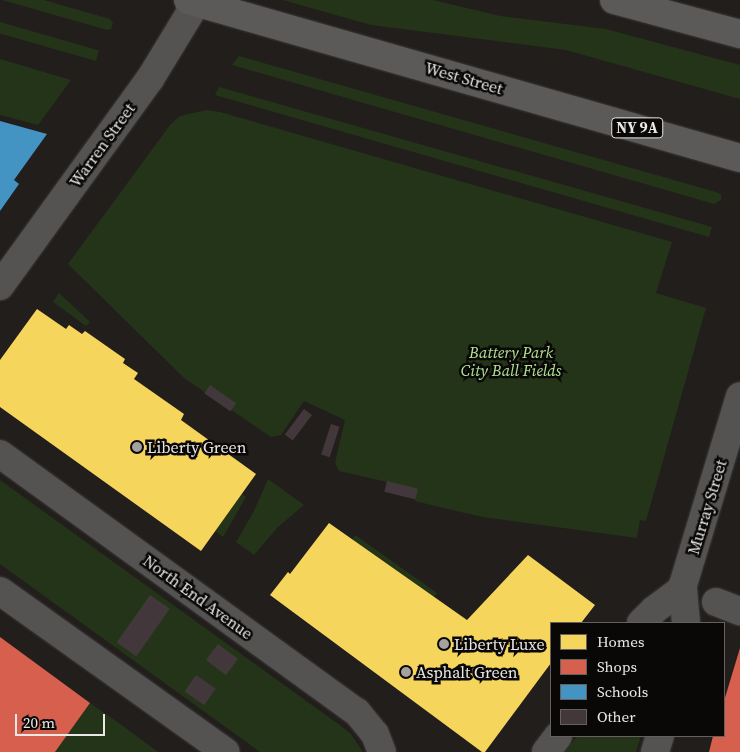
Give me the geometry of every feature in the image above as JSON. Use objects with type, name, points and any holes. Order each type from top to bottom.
[{"type":"highway","points":[[614,0],[740,34]]},
{"type":"highway","name":"West Street","points":[[194,1],[740,158]]},
{"type":"street","name":"Warren Street","points":[[0,286],[150,79],[194,1]]},
{"type":"street","name":"Murray Street","points":[[686,622],[683,588],[740,396]]},
{"type":"street","name":"North End Avenue","points":[[0,454],[358,712],[375,734],[382,752]]},
{"type":"street","points":[[642,622],[654,610],[683,588]]},
{"type":"street","points":[[0,591],[226,752]]},
{"type":"street","points":[[546,752],[557,737]]},
{"type":"street","points":[[655,752],[660,737]]},
{"type":"green space","points":[[2,0],[44,0],[110,19],[113,23],[111,29],[107,30]]},
{"type":"green space","points":[[283,0],[433,0],[500,16],[606,29],[740,65],[740,99],[566,50],[371,25]]},
{"type":"green space","points":[[0,22],[99,50],[96,61],[0,33]]},
{"type":"green space","points":[[239,56],[716,192],[721,194],[721,200],[714,204],[232,65]]},
{"type":"green space","points":[[0,59],[71,80],[38,125],[0,115]]},
{"type":"green space","points":[[219,87],[712,227],[709,237],[215,95]]},
{"type":"green space","name":"Battery Park City Ball Fields","points":[[207,110],[220,112],[672,242],[656,293],[706,308],[646,521],[640,520],[637,538],[483,517],[456,511],[415,501],[418,489],[339,471],[335,463],[345,420],[304,401],[281,435],[271,437],[184,378],[68,264],[170,125],[180,116]]},
{"type":"green space","points":[[59,293],[90,322],[86,326],[53,302]]},
{"type":"green space","points":[[268,479],[304,505],[278,527],[254,555],[236,542],[254,511]]},
{"type":"green space","points":[[0,480],[341,726],[351,734],[363,752],[260,752],[0,564]]},
{"type":"green space","points":[[242,494],[246,497],[223,537],[215,531]]},
{"type":"green space","points":[[355,535],[437,593],[434,597],[352,540]]},
{"type":"green space","points":[[90,703],[123,726],[158,752],[55,752]]},
{"type":"green space","points":[[576,737],[641,737],[636,752],[565,752]]},
{"type":"building: Homes","name":"Liberty Green","points":[[37,309],[66,329],[69,325],[82,334],[85,331],[125,359],[123,363],[138,373],[134,379],[184,414],[181,420],[256,474],[201,551],[0,407],[0,360]]},
{"type":"building: Homes","name":"Liberty Luxe","points":[[329,523],[467,620],[528,555],[595,605],[582,622],[550,622],[550,664],[485,752],[482,752],[270,595],[288,572],[290,574]]},
{"type":"building: Shops","points":[[0,637],[90,703],[55,752],[0,752]]},
{"type":"building: Shops","points":[[740,648],[740,752],[709,752],[713,737],[725,737],[725,698]]},
{"type":"building: Schools","points":[[0,121],[47,134],[14,180],[19,184],[0,211]]},
{"type":"building: Other","points":[[210,385],[236,403],[230,412],[204,393]]},
{"type":"building: Other","points":[[304,409],[312,415],[293,441],[285,435]]},
{"type":"building: Other","points":[[331,424],[340,427],[330,457],[321,454]]},
{"type":"building: Other","points":[[387,481],[418,489],[415,499],[384,492]]},
{"type":"building: Other","points":[[150,595],[170,609],[136,656],[117,643]]},
{"type":"building: Other","points":[[218,644],[238,659],[226,675],[206,660]]},
{"type":"building: Other","points":[[196,675],[216,689],[204,705],[185,691]]},
{"type":"place","name":"Liberty Green","points":[[137,447]]},
{"type":"place","name":"Liberty Luxe","points":[[444,644]]},
{"type":"place","name":"Asphalt Green","points":[[406,672]]}]
